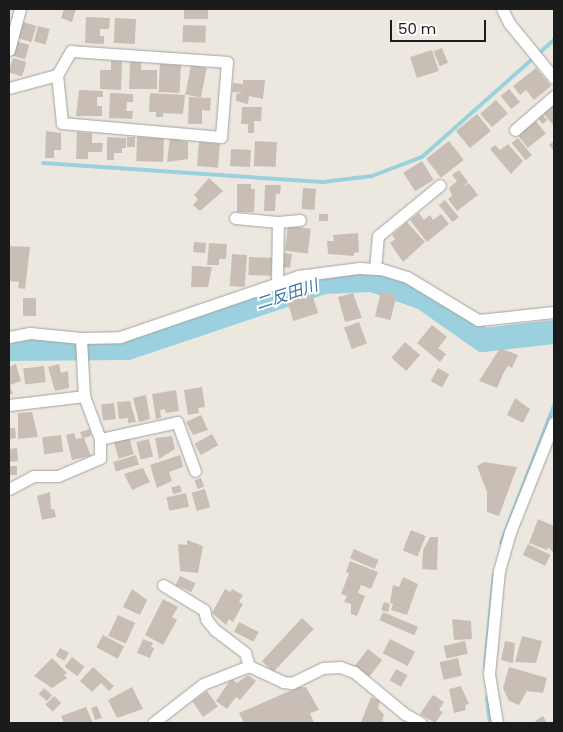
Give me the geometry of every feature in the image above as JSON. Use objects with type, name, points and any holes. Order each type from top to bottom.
[{"type":"street","points":[[9,50],[20,9]]},
{"type":"street","points":[[502,9],[508,23],[554,78]]},
{"type":"street","points":[[9,88],[57,75],[71,51],[226,62],[222,137],[62,123],[57,75]]},
{"type":"street","points":[[515,130],[554,96]]},
{"type":"street","points":[[375,268],[378,236],[440,186]]},
{"type":"street","points":[[235,218],[278,222],[300,220]]},
{"type":"street","points":[[277,283],[278,222]]},
{"type":"street","points":[[9,336],[30,333],[81,338],[120,337],[277,283],[315,272],[375,268],[407,277],[478,320],[554,312]]},
{"type":"street","points":[[9,489],[33,476],[58,476],[100,458],[100,439],[84,396],[81,338]]},
{"type":"street","points":[[9,405],[84,396]]},
{"type":"street","points":[[100,439],[177,422],[195,471]]},
{"type":"street","points":[[497,723],[489,674],[499,571],[510,532],[554,422]]},
{"type":"street","points":[[163,585],[204,610],[206,619],[215,630],[245,652],[249,666]]},
{"type":"street","points":[[153,723],[203,684],[249,666],[283,682],[292,683],[323,668],[340,667],[354,672],[404,714],[421,723]]},
{"type":"building","points":[[64,9],[76,9],[72,22],[61,18]]},
{"type":"building","points":[[184,9],[208,9],[208,19],[184,19]]},
{"type":"building","points":[[86,17],[110,18],[109,29],[100,29],[100,36],[104,36],[104,44],[85,43]]},
{"type":"building","points":[[115,18],[136,19],[135,44],[114,43]]},
{"type":"building","points":[[23,22],[36,26],[31,42],[18,38]]},
{"type":"building","points":[[183,25],[206,26],[205,43],[182,42]]},
{"type":"building","points":[[38,26],[50,29],[46,44],[34,42]]},
{"type":"building","points":[[16,41],[29,45],[25,59],[12,55]]},
{"type":"building","points":[[442,48],[448,63],[440,66],[434,51]]},
{"type":"building","points":[[432,50],[439,71],[417,78],[410,57]]},
{"type":"building","points":[[13,58],[26,62],[22,76],[9,72]]},
{"type":"building","points":[[111,61],[122,61],[121,90],[100,89],[100,70],[111,70]]},
{"type":"building","points":[[130,62],[141,62],[141,70],[157,70],[157,89],[129,89]]},
{"type":"building","points":[[160,64],[181,65],[180,93],[159,92]]},
{"type":"building","points":[[191,65],[207,68],[201,98],[185,94]]},
{"type":"building","points":[[536,68],[551,86],[534,100],[526,90],[520,95],[513,86]]},
{"type":"building","points":[[243,80],[265,80],[263,99],[249,96],[248,104],[236,101],[236,94],[243,93],[232,92],[233,83],[243,84]]},
{"type":"building","points":[[509,89],[520,102],[512,109],[501,96]]},
{"type":"building","points":[[79,90],[103,91],[103,97],[97,97],[97,106],[102,106],[102,116],[76,116]]},
{"type":"building","points":[[110,93],[133,94],[133,102],[127,102],[126,111],[133,111],[132,119],[109,118]]},
{"type":"building","points":[[150,93],[185,95],[183,114],[163,113],[163,117],[156,117],[156,112],[149,112]]},
{"type":"building","points":[[189,97],[211,98],[210,111],[202,110],[202,124],[188,124]]},
{"type":"building","points":[[496,100],[508,114],[492,127],[480,114]]},
{"type":"building","points":[[554,104],[554,124],[553,125],[543,113]]},
{"type":"building","points":[[242,107],[262,107],[261,121],[254,121],[254,133],[248,133],[248,124],[241,124]]},
{"type":"building","points":[[477,114],[491,131],[470,148],[456,131]]},
{"type":"building","points":[[542,114],[547,120],[543,124],[537,118]]},
{"type":"building","points":[[536,121],[546,134],[528,148],[518,135]]},
{"type":"building","points":[[46,131],[61,133],[61,150],[54,150],[54,158],[45,158]]},
{"type":"building","points":[[77,132],[92,133],[92,143],[103,143],[102,152],[88,152],[88,159],[76,159]]},
{"type":"building","points":[[107,137],[126,138],[126,148],[122,148],[122,153],[114,153],[114,160],[107,160]]},
{"type":"building","points":[[127,137],[135,137],[135,147],[127,147]]},
{"type":"building","points":[[137,137],[164,138],[163,162],[136,161]]},
{"type":"building","points":[[170,138],[188,142],[188,159],[167,162]]},
{"type":"building","points":[[518,138],[532,155],[526,160],[512,143]]},
{"type":"building","points":[[255,141],[277,142],[276,167],[254,166]]},
{"type":"building","points":[[449,141],[464,160],[441,178],[426,159]]},
{"type":"building","points":[[554,141],[554,151],[549,145]]},
{"type":"building","points":[[199,142],[220,144],[218,168],[197,166]]},
{"type":"building","points":[[508,144],[523,161],[511,174],[490,149],[495,145],[500,150]]},
{"type":"building","points":[[231,149],[251,150],[250,167],[230,166]]},
{"type":"building","points":[[422,161],[434,180],[415,191],[403,173]]},
{"type":"building","points":[[459,170],[468,182],[462,188],[469,183],[478,195],[457,211],[448,199],[452,196],[449,188],[457,181],[452,175]]},
{"type":"building","points":[[209,178],[223,191],[200,211],[193,205],[198,199],[194,195]]},
{"type":"building","points":[[237,184],[251,184],[251,189],[255,189],[254,212],[237,212]]},
{"type":"building","points":[[265,185],[281,185],[280,194],[276,194],[275,211],[264,211]]},
{"type":"building","points":[[303,188],[316,189],[315,210],[302,209]]},
{"type":"building","points":[[445,200],[459,217],[453,222],[439,205]]},
{"type":"building","points":[[419,213],[424,220],[430,215],[433,220],[441,214],[449,224],[427,242],[410,220]]},
{"type":"building","points":[[319,214],[328,214],[328,221],[319,221]]},
{"type":"building","points":[[407,222],[425,242],[403,262],[390,243],[395,239],[392,235]]},
{"type":"building","points":[[288,226],[311,229],[308,254],[285,251]]},
{"type":"building","points":[[358,233],[359,252],[354,253],[354,256],[328,254],[327,241],[334,241],[333,235]]},
{"type":"building","points":[[194,242],[206,243],[205,253],[193,252]]},
{"type":"building","points":[[209,243],[227,244],[226,259],[219,259],[219,265],[207,265]]},
{"type":"building","points":[[9,246],[30,247],[25,289],[18,288],[19,282],[9,281]]},
{"type":"building","points":[[284,253],[292,254],[290,268],[282,267]]},
{"type":"building","points":[[232,254],[247,255],[245,287],[230,286]]},
{"type":"building","points":[[249,257],[272,258],[271,276],[248,275]]},
{"type":"building","points":[[192,266],[212,267],[208,287],[191,287]]},
{"type":"building","points":[[381,292],[397,296],[390,320],[375,316]]},
{"type":"building","points":[[353,293],[362,318],[345,322],[338,297]]},
{"type":"building","points":[[312,294],[318,313],[293,321],[287,302]]},
{"type":"building","points":[[23,298],[36,298],[36,316],[23,316]]},
{"type":"building","points":[[359,322],[367,344],[352,349],[344,327]]},
{"type":"building","points":[[432,325],[447,337],[438,348],[446,354],[440,362],[417,343]]},
{"type":"building","points":[[405,342],[420,355],[406,371],[391,358]]},
{"type":"building","points":[[500,348],[518,355],[512,368],[508,366],[504,372],[497,388],[479,381]]},
{"type":"building","points":[[16,364],[21,381],[10,385],[13,394],[9,395],[9,367]]},
{"type":"building","points":[[59,364],[61,373],[68,371],[69,388],[55,391],[48,367]]},
{"type":"building","points":[[44,366],[46,382],[25,384],[23,369]]},
{"type":"building","points":[[438,368],[449,374],[442,387],[431,381]]},
{"type":"building","points":[[202,387],[205,407],[198,408],[199,413],[188,415],[184,390]]},
{"type":"building","points":[[176,390],[179,411],[166,413],[165,409],[160,410],[161,418],[156,419],[152,394]]},
{"type":"building","points":[[146,395],[150,419],[139,422],[133,398]]},
{"type":"building","points":[[515,398],[530,409],[523,423],[507,415]]},
{"type":"building","points":[[130,401],[136,422],[128,423],[128,418],[119,419],[117,402]]},
{"type":"building","points":[[114,403],[116,419],[103,420],[101,405]]},
{"type":"building","points":[[32,412],[38,437],[18,439],[18,413]]},
{"type":"building","points":[[201,415],[208,430],[193,435],[186,422]]},
{"type":"building","points":[[9,428],[15,428],[16,438],[9,439]]},
{"type":"building","points":[[90,429],[91,436],[84,438],[91,456],[72,460],[66,435],[74,433],[76,439],[82,438],[80,432]]},
{"type":"building","points":[[212,434],[218,445],[201,455],[195,444]]},
{"type":"building","points":[[61,435],[63,452],[44,454],[42,437]]},
{"type":"building","points":[[172,436],[175,449],[159,459],[155,438]]},
{"type":"building","points":[[129,437],[134,454],[119,459],[114,441]]},
{"type":"building","points":[[149,439],[153,457],[140,459],[136,442]]},
{"type":"building","points":[[17,448],[18,461],[9,462],[9,449]]},
{"type":"building","points":[[136,455],[139,465],[116,472],[113,462]]},
{"type":"building","points":[[180,455],[183,467],[169,472],[172,481],[157,488],[150,465]]},
{"type":"building","points":[[484,462],[517,467],[499,516],[487,512],[487,492],[477,466]]},
{"type":"building","points":[[9,466],[17,466],[17,475],[9,475]]},
{"type":"building","points":[[143,468],[150,482],[132,490],[124,474]]},
{"type":"building","points":[[201,478],[204,486],[198,489],[194,481]]},
{"type":"building","points":[[180,485],[182,492],[173,494],[171,487]]},
{"type":"building","points":[[205,489],[210,507],[197,511],[192,493]]},
{"type":"building","points":[[50,492],[51,509],[54,509],[56,517],[42,520],[37,496]]},
{"type":"building","points":[[186,493],[189,507],[169,511],[166,497]]},
{"type":"building","points":[[538,519],[554,526],[554,553],[548,547],[547,550],[529,543]]},
{"type":"building","points":[[411,530],[426,536],[418,556],[403,550]]},
{"type":"building","points":[[430,537],[438,537],[437,570],[422,569],[423,550]]},
{"type":"building","points":[[187,540],[203,546],[198,573],[180,571],[178,544],[187,545]]},
{"type":"building","points":[[528,544],[550,555],[545,566],[523,555]]},
{"type":"building","points":[[354,549],[379,560],[375,569],[350,558]]},
{"type":"building","points":[[350,561],[378,572],[371,589],[361,585],[358,593],[365,596],[357,616],[351,614],[351,604],[344,602],[347,596],[341,594],[349,573],[346,572]]},
{"type":"building","points":[[180,576],[195,583],[191,592],[176,585]]},
{"type":"building","points":[[403,577],[418,584],[407,615],[391,610],[393,604],[390,603],[393,585],[399,587]]},
{"type":"building","points":[[132,589],[147,600],[140,615],[123,607]]},
{"type":"building","points":[[225,589],[230,592],[232,589],[243,595],[239,602],[243,604],[233,622],[229,619],[226,625],[212,613]]},
{"type":"building","points":[[163,599],[178,607],[172,617],[177,620],[163,645],[145,635]]},
{"type":"building","points":[[384,602],[390,604],[388,612],[381,610]]},
{"type":"building","points":[[383,612],[418,627],[414,635],[379,620]]},
{"type":"building","points":[[118,615],[135,623],[125,644],[108,636]]},
{"type":"building","points":[[302,618],[314,629],[273,672],[262,661]]},
{"type":"building","points":[[452,619],[471,621],[472,639],[454,640]]},
{"type":"building","points":[[239,622],[259,632],[254,642],[234,632]]},
{"type":"building","points":[[103,635],[124,646],[118,659],[96,647]]},
{"type":"building","points":[[522,636],[542,641],[536,663],[515,662]]},
{"type":"building","points":[[143,639],[153,643],[151,647],[154,648],[150,658],[137,653]]},
{"type":"building","points":[[390,639],[415,652],[408,666],[383,653]]},
{"type":"building","points":[[465,641],[468,654],[446,659],[444,646]]},
{"type":"building","points":[[505,641],[515,643],[513,663],[501,660]]},
{"type":"building","points":[[60,648],[69,653],[64,661],[56,656]]},
{"type":"building","points":[[368,649],[382,660],[369,677],[355,666]]},
{"type":"building","points":[[72,657],[85,667],[77,676],[65,666]]},
{"type":"building","points":[[52,658],[67,673],[64,675],[67,678],[52,688],[34,676]]},
{"type":"building","points":[[458,658],[462,676],[444,680],[439,662]]},
{"type":"building","points":[[93,667],[114,686],[109,691],[101,683],[92,692],[80,681]]},
{"type":"building","points":[[509,667],[547,678],[543,693],[527,691],[519,705],[509,701],[503,688]]},
{"type":"building","points":[[396,669],[407,675],[401,687],[390,680]]},
{"type":"building","points":[[248,675],[256,681],[240,700],[236,697],[227,709],[216,701],[231,679],[237,683]]},
{"type":"building","points":[[461,686],[469,704],[465,705],[466,710],[454,713],[449,689]]},
{"type":"building","points":[[132,687],[143,709],[117,718],[108,700]]},
{"type":"building","points":[[299,687],[306,687],[319,710],[310,713],[314,723],[244,723],[239,713]]},
{"type":"building","points":[[44,688],[52,695],[47,701],[39,694]]},
{"type":"building","points":[[207,691],[218,707],[203,717],[192,701]]},
{"type":"building","points":[[433,695],[444,702],[439,710],[443,712],[435,723],[420,714]]},
{"type":"building","points":[[54,696],[61,703],[53,712],[46,704]]},
{"type":"building","points":[[371,697],[380,701],[378,708],[384,715],[382,721],[387,723],[361,722]]},
{"type":"building","points":[[97,706],[102,718],[95,720],[91,708]]},
{"type":"building","points":[[86,707],[93,723],[64,723],[61,716]]},
{"type":"building","points":[[543,716],[547,723],[537,723],[535,721]]},
{"type":"waterway","points":[[43,163],[323,182],[372,176],[422,157],[554,40]]},
{"type":"waterway","name":"二反田川","points":[[9,349],[128,348],[324,282],[372,280],[423,298],[483,340],[554,332]]},
{"type":"waterway","points":[[501,543],[554,406]]},
{"type":"waterway","points":[[485,666],[494,574]]},
{"type":"waterway","points":[[487,698],[490,723]]}]
